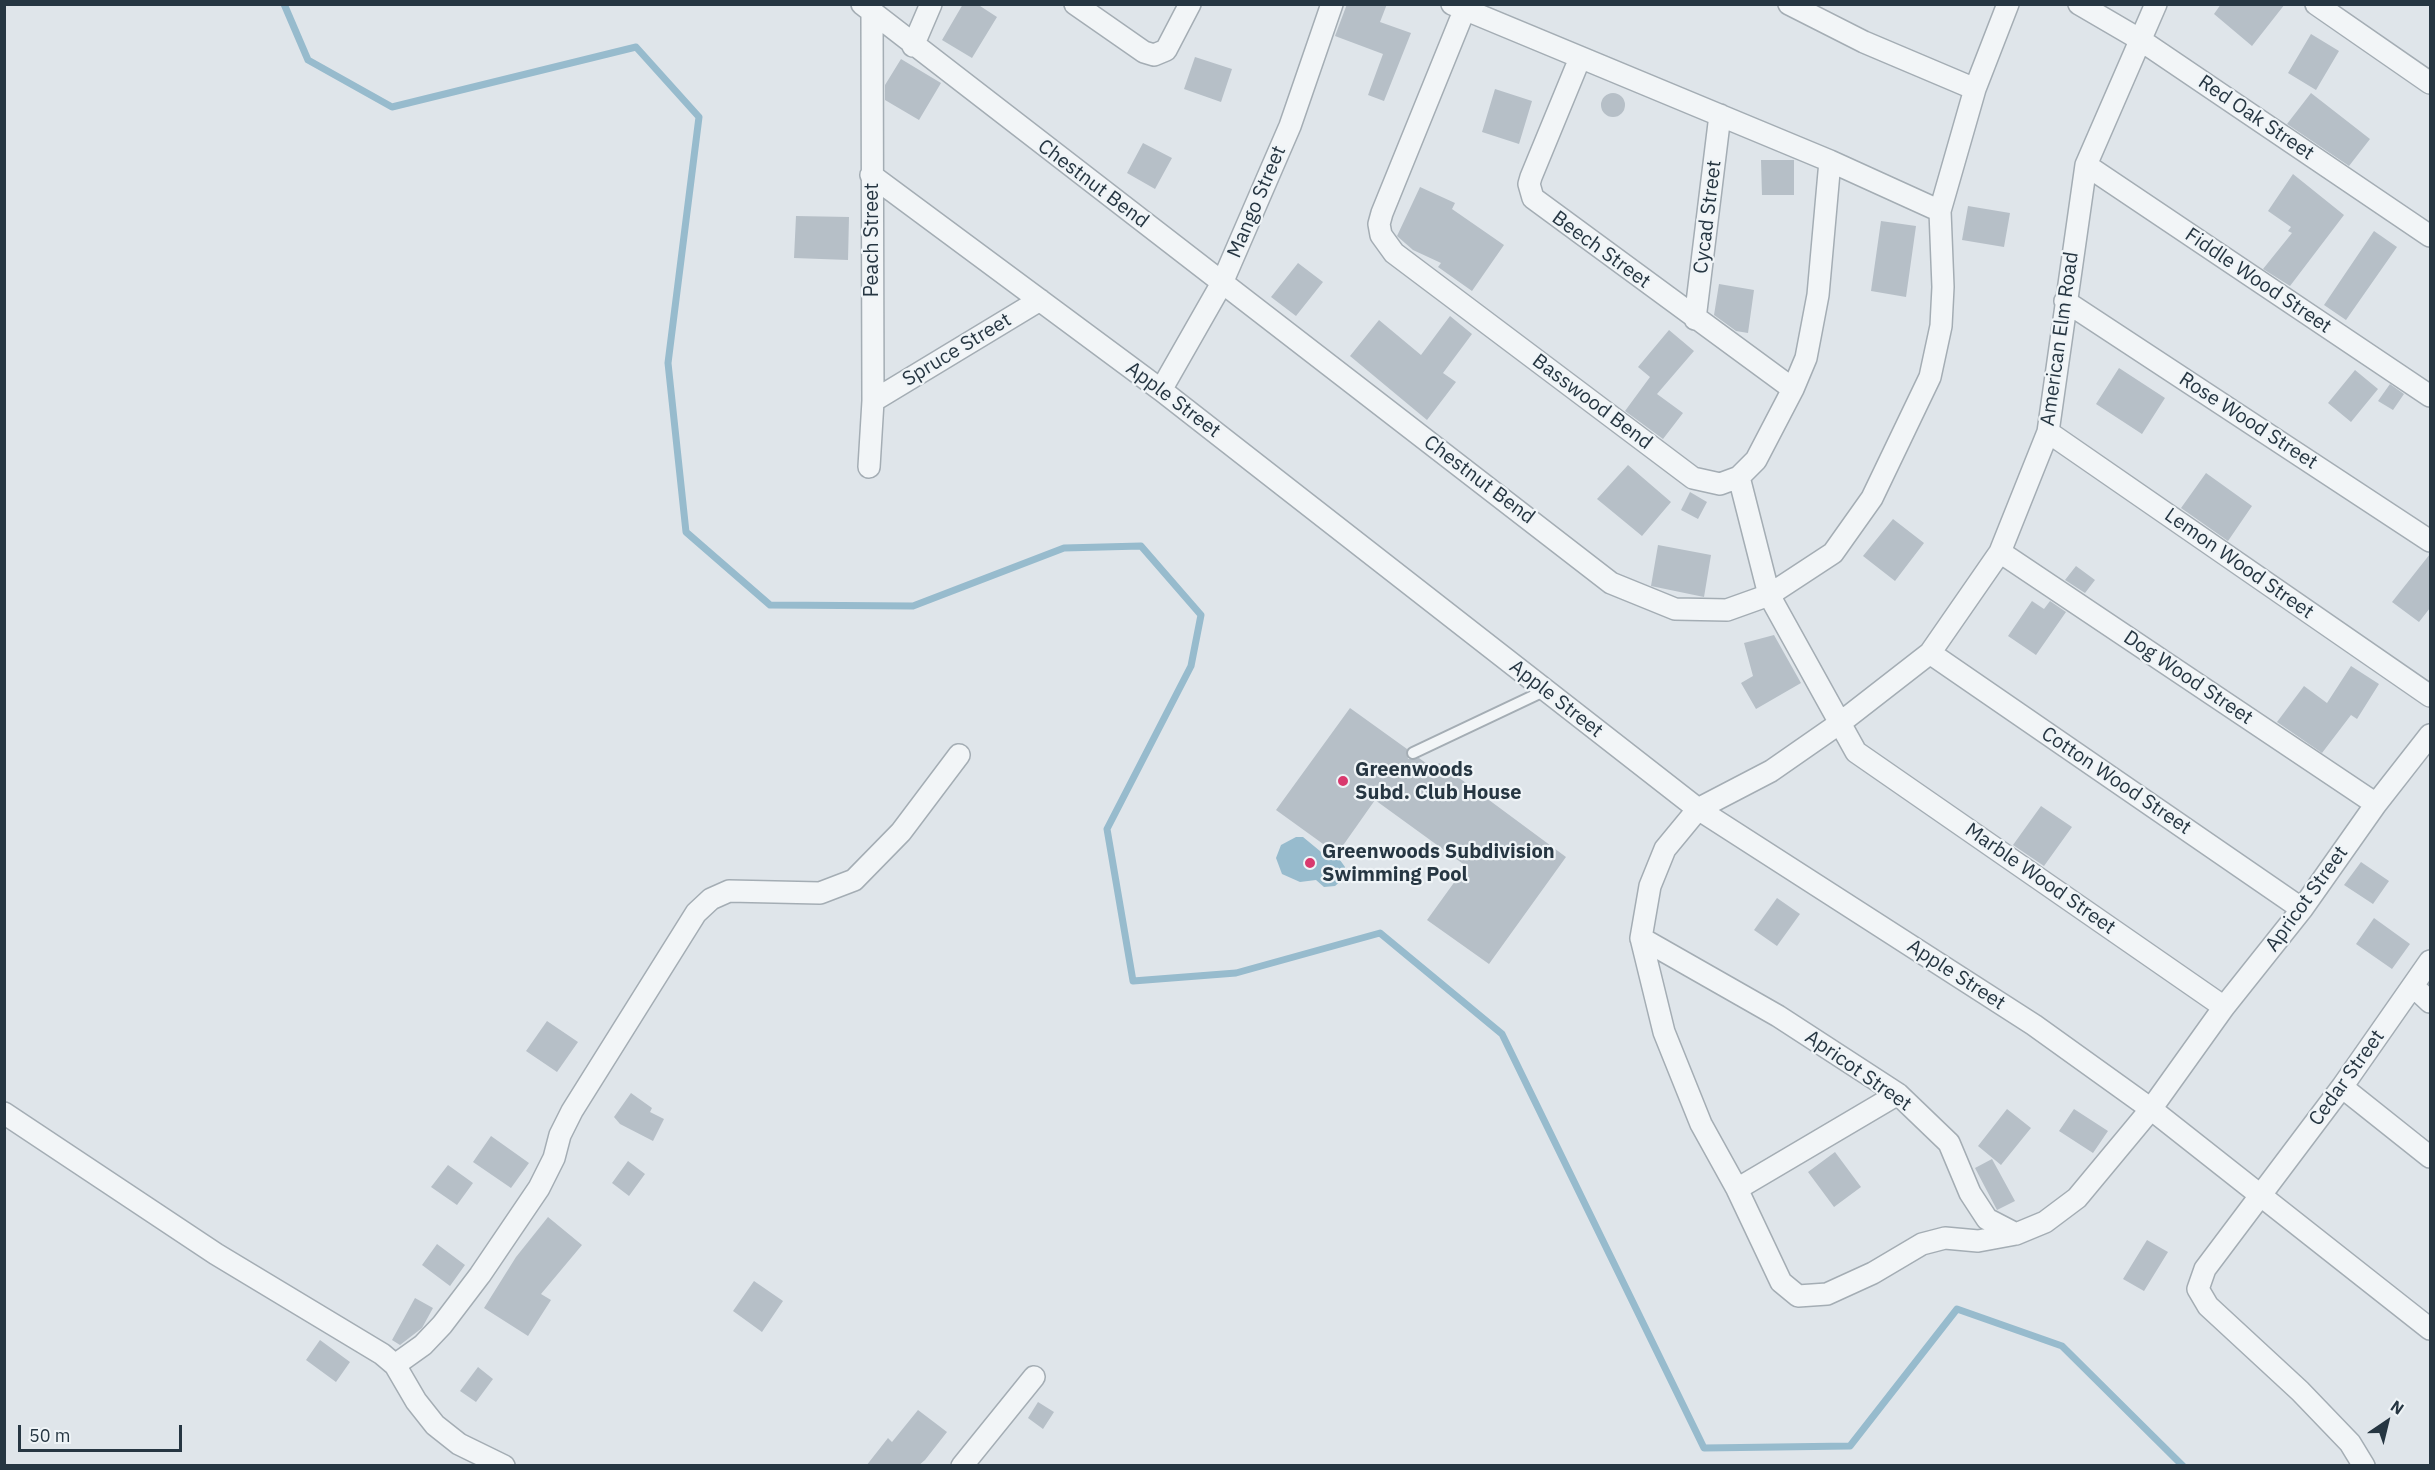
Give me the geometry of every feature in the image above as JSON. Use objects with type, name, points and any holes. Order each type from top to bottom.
[{"type":"street","points":[[913,46],[931,4]]},
{"type":"street","points":[[1076,4],[1144,52],[1154,55],[1162,54],[1190,4]]},
{"type":"street","name":"Mango Street","points":[[1161,390],[1222,283],[1290,126],[1332,4]]},
{"type":"street","points":[[1789,4],[1864,42],[1975,89]]},
{"type":"street","name":"Chestnut Bend","points":[[867,9],[1611,583],[1675,609],[1727,610],[1769,595],[1833,553],[1872,498],[1930,376],[1941,326],[1943,287],[1940,211],[1975,89],[2008,4]]},
{"type":"street","name":"Red Oak Street","points":[[2079,4],[2139,39],[2430,236]]},
{"type":"street","name":"American Elm Road","points":[[1840,723],[1930,653],[2000,552],[2048,432],[2086,165],[2156,4]]},
{"type":"street","points":[[2316,4],[2430,84]]},
{"type":"street","points":[[1458,8],[1830,161],[1940,211]]},
{"type":"street","name":"Basswood Bend","points":[[1458,8],[1379,224],[1385,245],[1693,478],[1720,484],[1739,477]]},
{"type":"street","name":"Peach Street","points":[[867,9],[873,401],[869,467]]},
{"type":"street","name":"Beech Street","points":[[1580,58],[1531,177],[1529,184],[1533,198],[1793,389]]},
{"type":"street","name":"Cycad Street","points":[[1695,319],[1720,115]]},
{"type":"street","points":[[1830,161],[1818,295],[1806,358],[1769,438],[1756,460],[1739,477],[1769,595],[1840,723],[1770,771],[1698,809],[1665,849],[1650,886],[1641,938],[1664,1032],[1701,1124],[1737,1189],[1780,1282],[1798,1296],[1827,1294],[1873,1273],[1922,1244],[1945,1238],[1978,1241],[2016,1234]]},
{"type":"street","name":"Fiddle Wood Street","points":[[2086,165],[2430,396]]},
{"type":"street","name":"Apple Street","points":[[871,175],[1161,390],[1698,809],[2034,1025],[2151,1109],[2430,1329]]},
{"type":"street","name":"Spruce Street","points":[[873,401],[1040,300]]},
{"type":"street","name":"Rose Wood Street","points":[[2065,301],[2430,541]]},
{"type":"street","name":"Lemon Wood Street","points":[[2048,432],[2430,696]]},
{"type":"street","name":"Dog Wood Street","points":[[2000,552],[2376,804]]},
{"type":"street","name":"Cotton Wood Street","points":[[1930,653],[2302,909]]},
{"type":"street","name":"Marble Wood Street","points":[[1840,723],[1856,752],[2224,1007]]},
{"type":"street","name":"Apricot Street","points":[[1641,938],[1778,1016],[1898,1094],[1949,1143],[1971,1193],[1987,1219],[2016,1234],[2045,1222],[2077,1198],[2151,1109],[2224,1007],[2302,909],[2376,804],[2430,735]]},
{"type":"street","points":[[394,1365],[423,1346],[442,1325],[480,1275],[526,1207],[554,1158],[560,1135],[572,1110],[696,914],[711,899],[729,891],[820,893],[854,880],[901,832],[959,755]]},
{"type":"street","name":"Cedar Street","points":[[2364,1466],[2350,1443],[2300,1391],[2208,1306],[2198,1289],[2205,1269],[2342,1087],[2430,961]]},
{"type":"street","points":[[2413,986],[2430,1002]]},
{"type":"street","points":[[2342,1087],[2430,1158]]},
{"type":"street","points":[[1737,1189],[1898,1094]]},
{"type":"street","points":[[4,1113],[216,1254],[369,1345],[394,1365],[416,1401],[435,1425],[459,1444],[504,1466]]},
{"type":"street","points":[[962,1466],[1034,1377]]},
{"type":"lane","points":[[1413,753],[1546,690]]},
{"type":"water","name":"Greenwoods Subdivision Swimming Pool","points":[[1296,837],[1303,837],[1326,856],[1335,856],[1340,860],[1345,867],[1343,879],[1335,886],[1324,887],[1316,880],[1300,882],[1282,874],[1276,858],[1281,845]]},
{"type":"building","points":[[963,4],[977,4],[997,17],[972,58],[942,40]]},
{"type":"building","points":[[1347,4],[1387,4],[1380,22],[1411,33],[1384,101],[1368,95],[1383,54],[1335,36]]},
{"type":"building","points":[[2221,4],[2285,4],[2252,46],[2214,14]]},
{"type":"building","points":[[2311,34],[2339,51],[2316,90],[2288,73]]},
{"type":"building","points":[[1195,57],[1232,69],[1221,102],[1184,89]]},
{"type":"building","points":[[901,59],[941,83],[919,120],[885,100],[885,85]]},
{"type":"building","points":[[1495,89],[1532,101],[1519,144],[1482,132]]},
{"type":"building","points":[[1613,93],[1618,94],[1624,100],[1624,110],[1618,116],[1613,117],[1608,116],[1602,110],[1601,105],[1602,100],[1608,94]]},
{"type":"building","points":[[2311,93],[2370,139],[2349,166],[2287,124]]},
{"type":"building","points":[[1143,143],[1172,158],[1155,189],[1127,173]]},
{"type":"building","points":[[1761,160],[1794,160],[1794,195],[1762,195]]},
{"type":"building","points":[[2293,174],[2344,215],[2290,286],[2263,269],[2292,233],[2288,231],[2291,227],[2268,211]]},
{"type":"building","points":[[1420,187],[1455,203],[1452,209],[1504,245],[1472,291],[1438,267],[1441,263],[1413,250],[1397,236]]},
{"type":"building","points":[[1968,206],[2010,213],[2004,247],[1962,240]]},
{"type":"building","points":[[796,216],[849,217],[848,260],[794,258]]},
{"type":"building","points":[[1881,221],[1916,226],[1906,297],[1871,291]]},
{"type":"building","points":[[2374,231],[2397,247],[2346,320],[2324,305]]},
{"type":"building","points":[[1298,263],[1323,282],[1296,316],[1271,297]]},
{"type":"building","points":[[1719,284],[1754,290],[1748,333],[1736,331],[1714,315]]},
{"type":"building","points":[[1450,316],[1472,334],[1443,373],[1456,382],[1427,420],[1350,356],[1379,320],[1421,355]]},
{"type":"building","points":[[1669,330],[1694,351],[1657,394],[1683,413],[1663,439],[1625,411],[1650,377],[1638,367]]},
{"type":"building","points":[[2119,368],[2165,398],[2142,434],[2096,404]]},
{"type":"building","points":[[2355,370],[2378,389],[2351,422],[2328,403]]},
{"type":"building","points":[[2390,384],[2404,394],[2393,410],[2378,401]]},
{"type":"building","points":[[1628,465],[1671,502],[1642,536],[1597,499]]},
{"type":"building","points":[[2206,473],[2252,506],[2228,541],[2181,508]]},
{"type":"building","points":[[1690,492],[1707,502],[1698,519],[1681,510]]},
{"type":"building","points":[[1893,519],[1924,543],[1895,581],[1863,556]]},
{"type":"building","points":[[1658,545],[1711,555],[1704,597],[1651,586]]},
{"type":"building","points":[[2430,554],[2430,608],[2419,622],[2392,602]]},
{"type":"building","points":[[2076,566],[2095,580],[2085,593],[2065,580]]},
{"type":"building","points":[[2032,601],[2044,609],[2050,601],[2066,612],[2036,655],[2008,636]]},
{"type":"building","points":[[1774,635],[1801,683],[1756,709],[1741,683],[1753,676],[1744,643]]},
{"type":"building","points":[[2351,666],[2379,684],[2357,719],[2351,715],[2322,753],[2277,722],[2304,686],[2327,703]]},
{"type":"building","points":[[1350,708],[1407,749],[1408,759],[1419,758],[1434,769],[1439,763],[1566,857],[1489,964],[1427,920],[1466,866],[1375,800],[1337,854],[1276,810]]},
{"type":"building","points":[[2041,806],[2072,827],[2044,866],[2013,845]]},
{"type":"building","points":[[2361,862],[2389,881],[2373,904],[2344,885]]},
{"type":"building","points":[[1777,898],[1800,914],[1777,946],[1754,930]]},
{"type":"building","points":[[2374,918],[2410,944],[2392,969],[2356,944]]},
{"type":"building","points":[[547,1021],[578,1042],[557,1072],[526,1051]]},
{"type":"building","points":[[631,1093],[652,1108],[650,1112],[664,1119],[653,1141],[620,1124],[614,1117]]},
{"type":"building","points":[[2007,1109],[2031,1128],[2001,1165],[1978,1146]]},
{"type":"building","points":[[2074,1109],[2108,1131],[2093,1153],[2059,1131]]},
{"type":"building","points":[[491,1136],[529,1163],[511,1188],[473,1162]]},
{"type":"building","points":[[1835,1152],[1861,1187],[1834,1207],[1808,1172]]},
{"type":"building","points":[[1992,1159],[2015,1201],[1997,1210],[1975,1168]]},
{"type":"building","points":[[628,1161],[645,1174],[629,1196],[612,1183]]},
{"type":"building","points":[[448,1165],[473,1183],[457,1205],[431,1187]]},
{"type":"building","points":[[548,1217],[582,1245],[541,1294],[551,1300],[528,1336],[484,1308],[516,1257]]},
{"type":"building","points":[[2147,1240],[2168,1252],[2144,1291],[2123,1279]]},
{"type":"building","points":[[437,1244],[465,1265],[450,1286],[422,1265]]},
{"type":"building","points":[[754,1281],[783,1301],[762,1332],[733,1311]]},
{"type":"building","points":[[415,1298],[433,1308],[422,1328],[400,1345],[392,1340]]},
{"type":"building","points":[[320,1340],[350,1362],[336,1382],[306,1360]]},
{"type":"building","points":[[478,1367],[493,1379],[476,1402],[460,1391]]},
{"type":"building","points":[[1038,1402],[1054,1412],[1043,1429],[1028,1418]]},
{"type":"building","points":[[918,1410],[947,1432],[925,1460],[918,1466],[866,1466],[888,1438],[892,1442]]},
{"type":"waterway","points":[[284,4],[308,60],[392,107],[636,47],[699,117],[668,363],[686,532],[770,605],[913,606],[1064,548],[1141,546],[1201,615],[1191,666],[1107,829],[1133,981],[1236,973],[1380,933],[1502,1034],[1704,1448],[1850,1446],[1957,1309],[2062,1346],[2183,1466]]},
{"type":"place","name":"Greenwoods Subd. Club House","points":[[1343,781]]},
{"type":"place","name":"Greenwoods Subdivision Swimming Pool","points":[[1310,863]]}]
